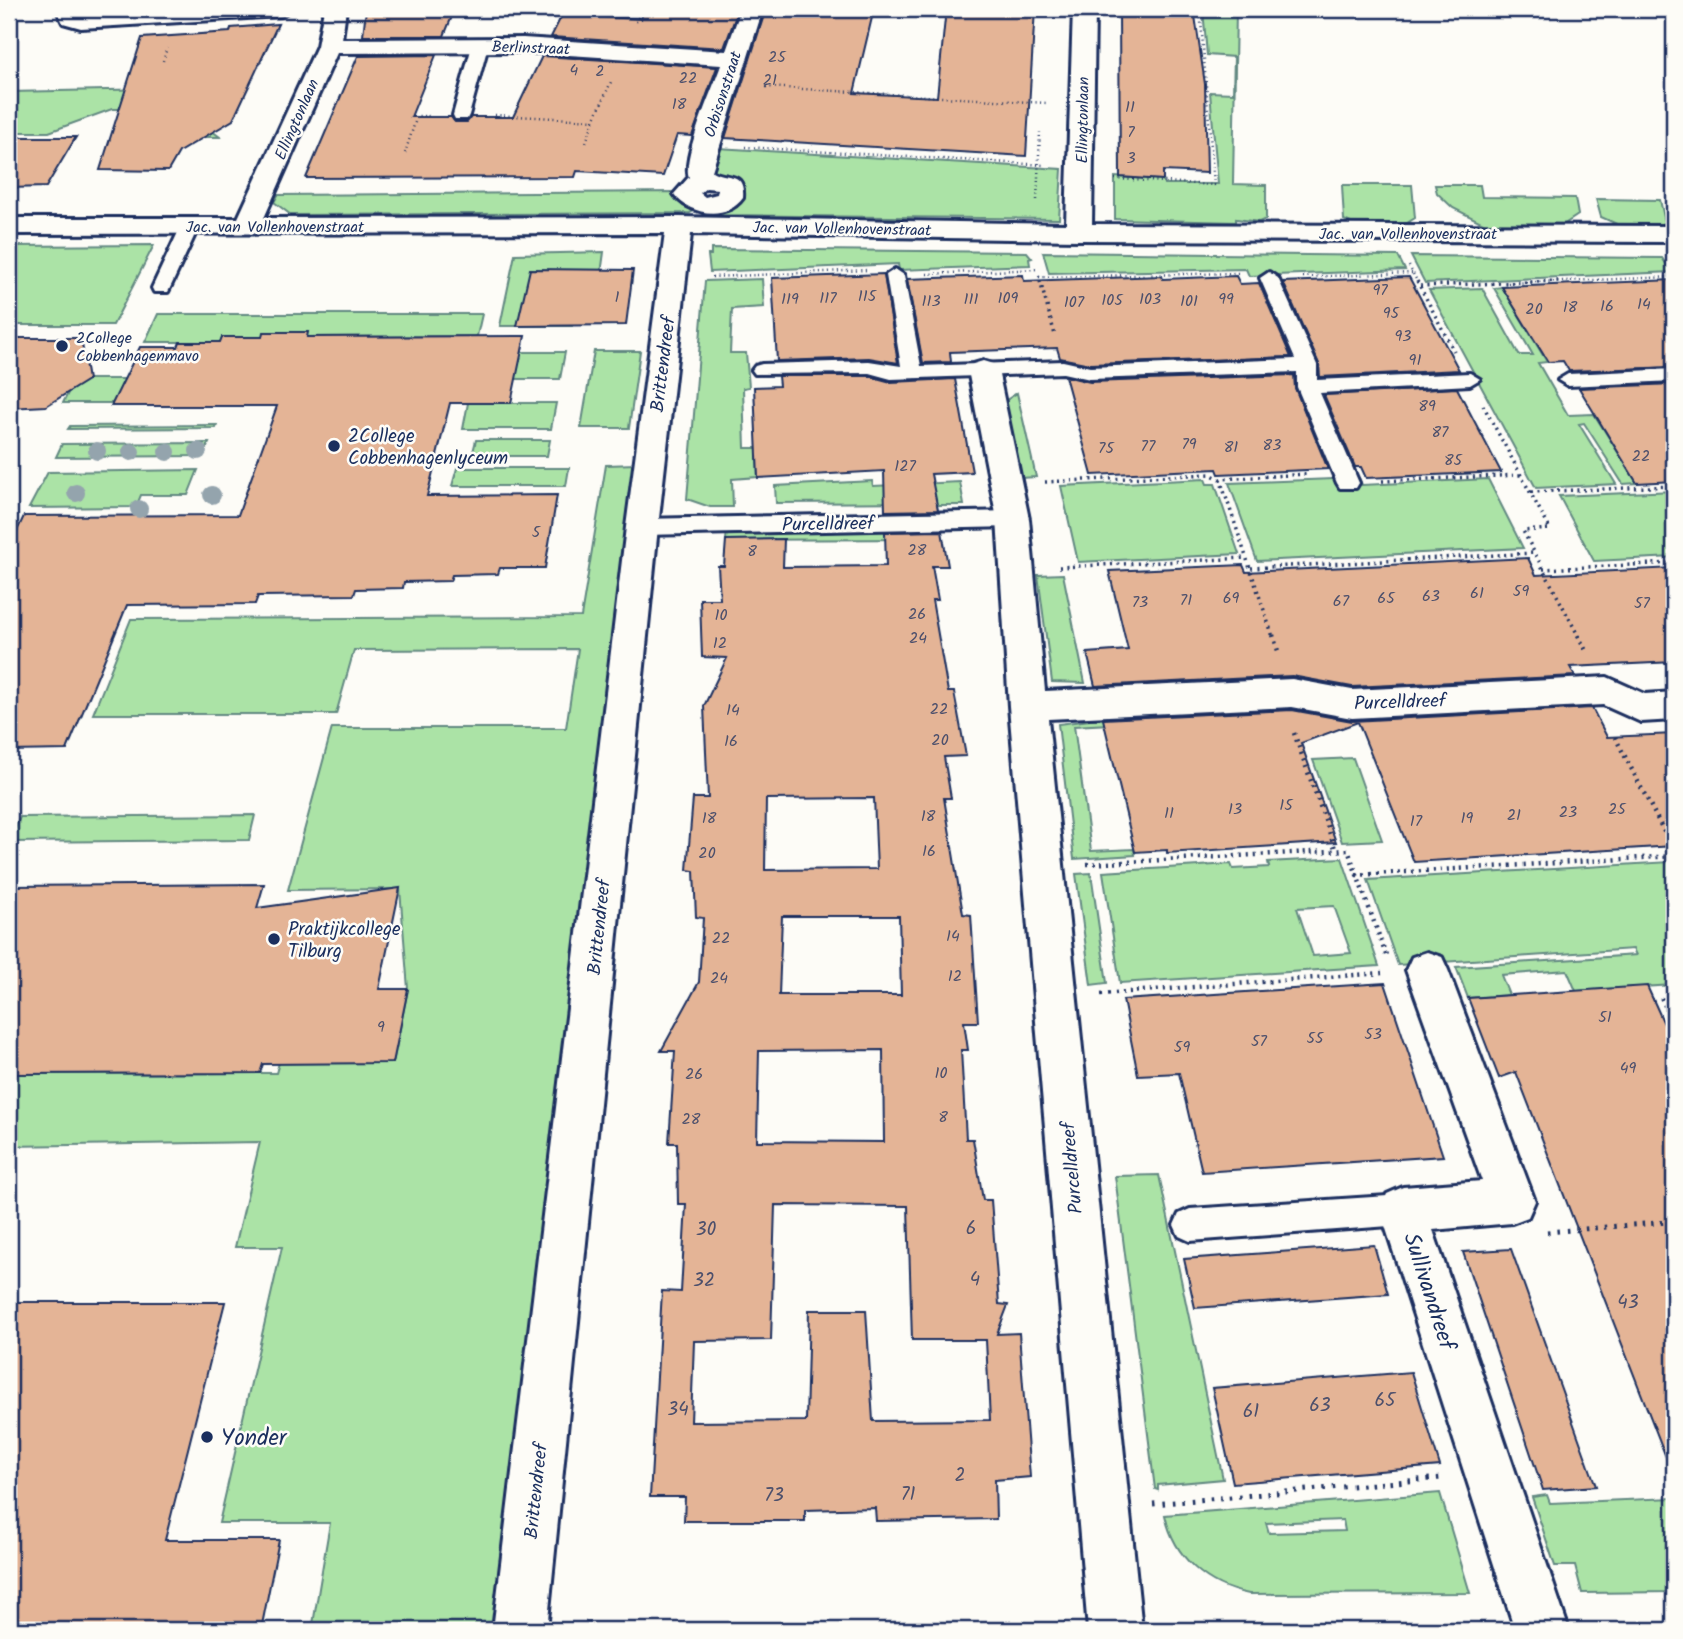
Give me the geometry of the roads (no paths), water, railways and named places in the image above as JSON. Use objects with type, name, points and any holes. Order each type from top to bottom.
[{"type":"street","points":[[68,9],[71,18],[81,21],[281,9]]},
{"type":"street","name":"Ellingtonlaan","points":[[247,226],[329,46],[335,9]]},
{"type":"street","name":"Orbisonstraat","points":[[703,180],[699,171],[706,144],[752,9]]},
{"type":"street","name":"Ellingtonlaan","points":[[1079,232],[1084,9]]},
{"type":"street","name":"Berlinstraat","points":[[329,46],[480,46],[733,59]]},
{"type":"street","name":"Jac. van Vollenhovenstraat","points":[[9,226],[679,225],[1079,232],[1674,234]]},
{"type":"street","name":"Brittendreef","points":[[520,1630],[642,527],[679,225]]},
{"type":"street","name":"Purcelldreef","points":[[983,370],[1009,501],[1115,1630]]},
{"type":"street","name":"Purcelldreef","points":[[1027,706],[1286,693],[1352,704],[1598,691],[1642,708],[1674,706]]},
{"type":"street","name":"Sullivandreef","points":[[1410,971],[1512,1201],[1403,1210],[1542,1630]]},
{"type":"lane","points":[[461,116],[480,46]]},
{"type":"lane","points":[[161,288],[190,226]]},
{"type":"lane","points":[[895,275],[912,373]]},
{"type":"lane","points":[[1269,278],[1307,365],[1307,387],[1346,478]]},
{"type":"lane","points":[[762,370],[869,367],[891,373],[912,373],[1063,367],[1090,373],[1307,365]]},
{"type":"lane","points":[[1568,380],[1674,375]]},
{"type":"lane","points":[[1307,387],[1470,379]]},
{"type":"lane","name":"Purcelldreef","points":[[642,527],[1009,501]]},
{"type":"lane","points":[[1190,1225],[1403,1210]]},
{"type":"place","name":"2College Cobbenhagenmavo","points":[[62,346]]},
{"type":"place","name":"2College Cobbenhagenlyceum","points":[[334,446]]},
{"type":"place","name":"Praktijkcollege Tilburg","points":[[274,939]]},
{"type":"place","name":"Yonder","points":[[207,1437]]}]
